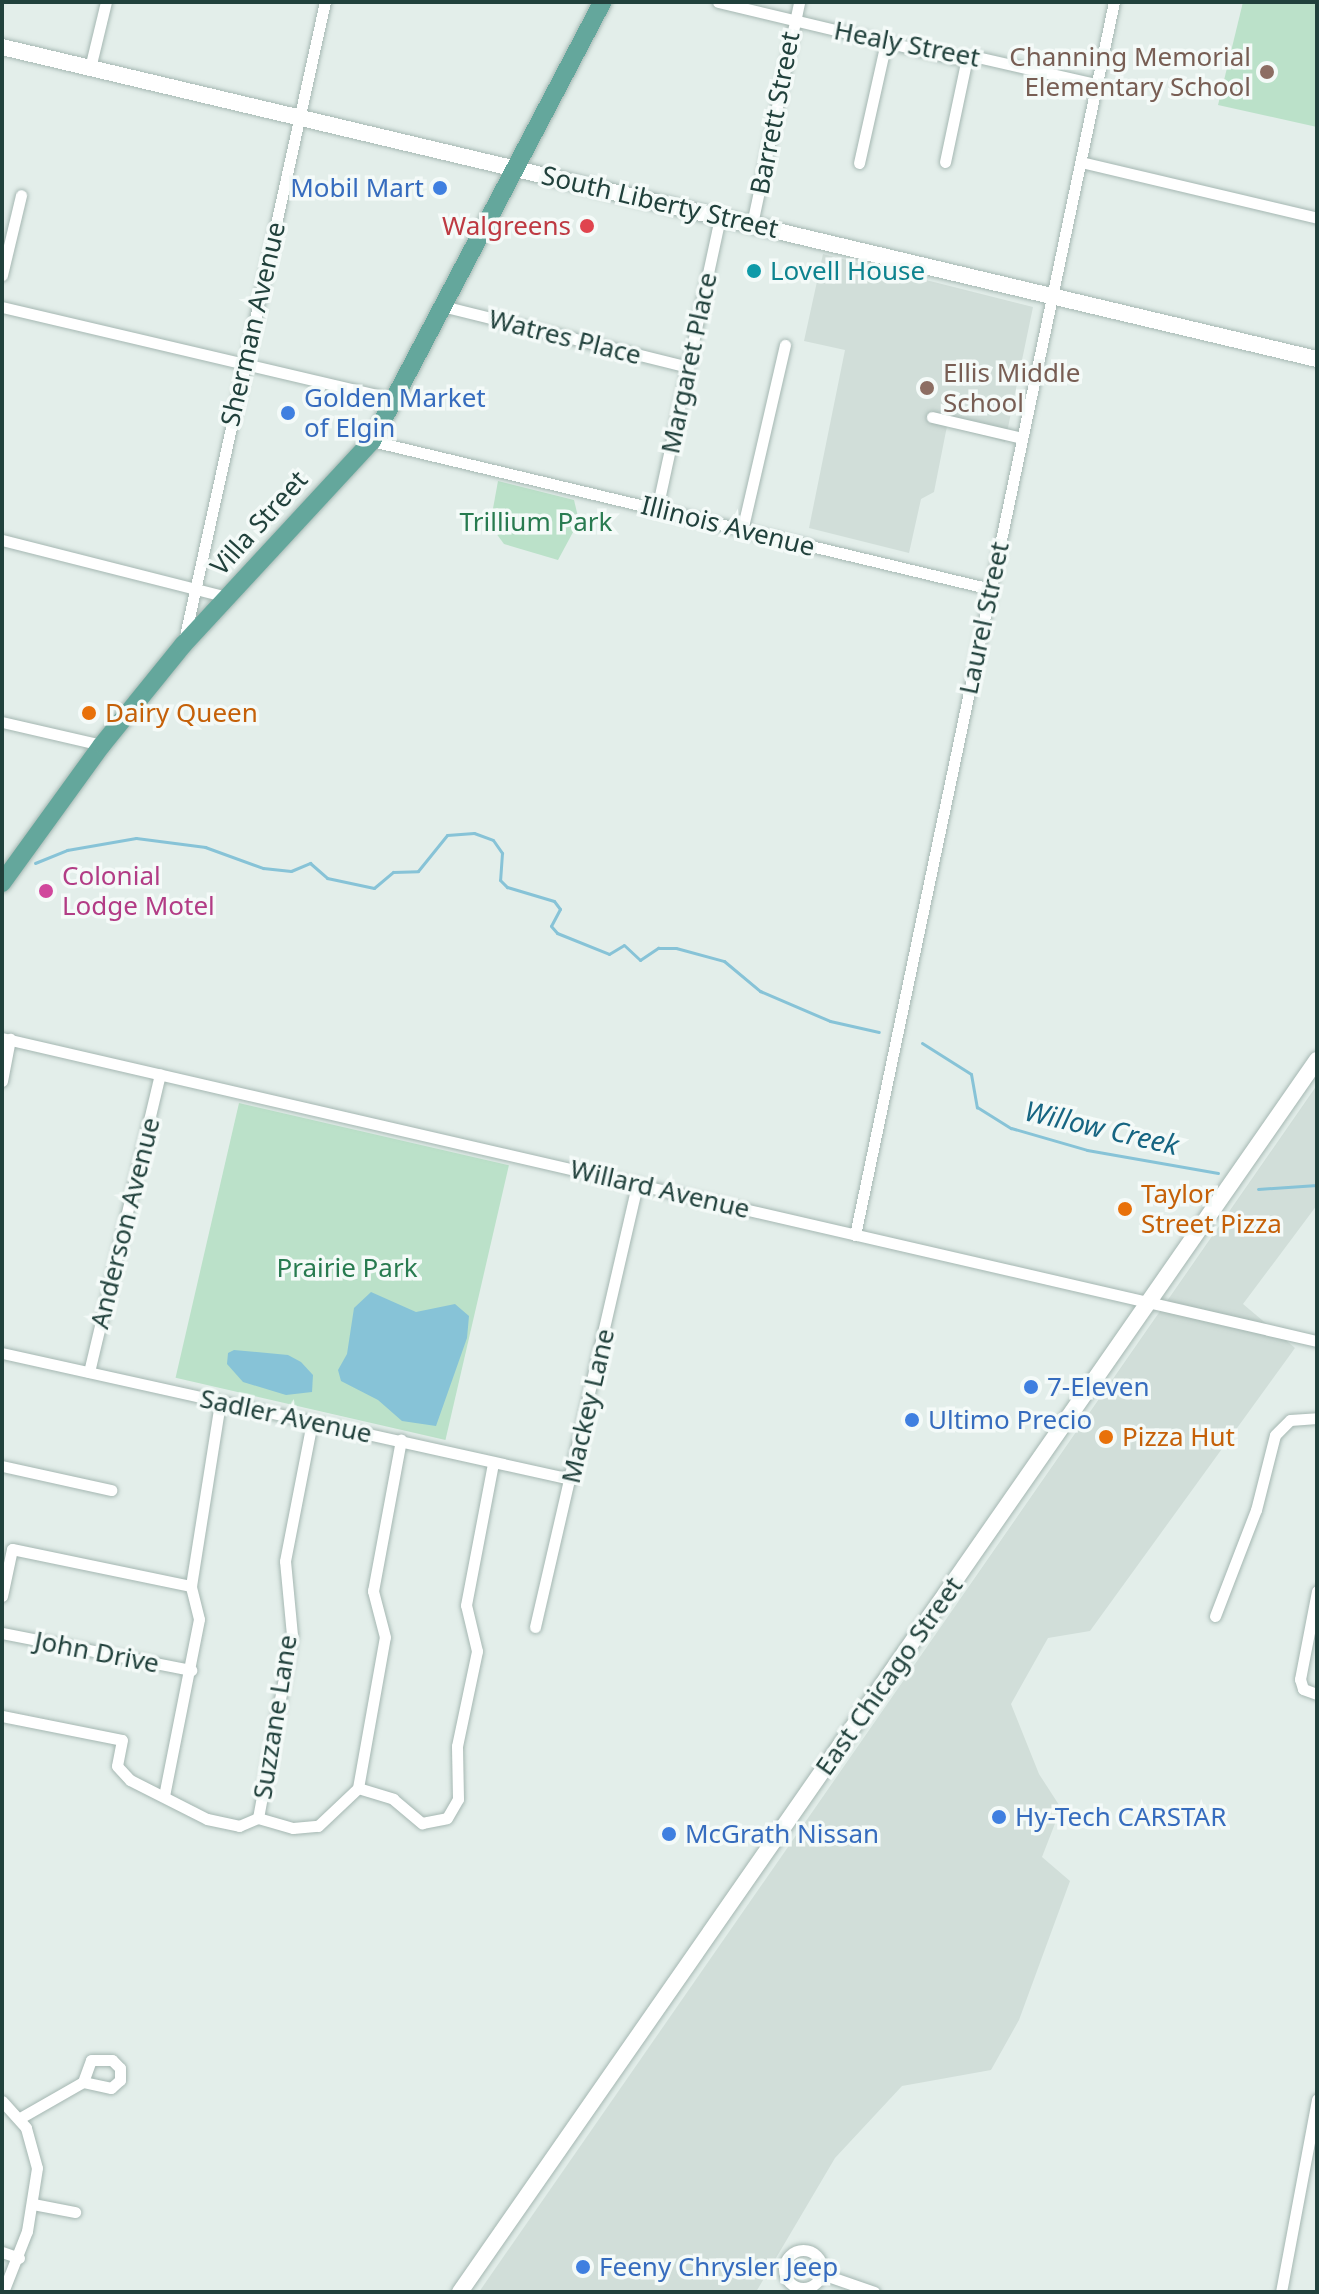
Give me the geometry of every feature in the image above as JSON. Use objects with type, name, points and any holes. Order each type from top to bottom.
[{"type":"main road","name":"Villa Street","points":[[2,883],[102,745],[183,645],[372,441],[602,2]]},
{"type":"main road","name":"South Liberty Street","points":[[2,47],[1317,359]]},
{"type":"main road","name":"East Chicago Street","points":[[460,2292],[1317,1060]]},
{"type":"street","points":[[90,68],[106,2]]},
{"type":"street","name":"Sherman Avenue","points":[[183,645],[192,585],[325,2]]},
{"type":"street","name":"Healy Street","points":[[718,2],[886,42],[1096,84]]},
{"type":"street","name":"Barrett Street","points":[[752,224],[799,2]]},
{"type":"street","name":"Laurel Street","points":[[855,1235],[1114,2]]},
{"type":"street","points":[[859,163],[886,42]]},
{"type":"street","points":[[945,162],[967,58]]},
{"type":"street","points":[[1081,162],[1317,218]]},
{"type":"street","points":[[2,275],[21,195]]},
{"type":"street","name":"Margaret Place","points":[[657,509],[720,217]]},
{"type":"street","name":"Watres Place","points":[[442,306],[688,367]]},
{"type":"street","points":[[2,307],[393,399]]},
{"type":"street","points":[[742,531],[785,345]]},
{"type":"street","points":[[932,417],[1022,438]]},
{"type":"street","name":"Illinois Avenue","points":[[372,441],[991,589]]},
{"type":"street","points":[[2,540],[192,585],[227,597]]},
{"type":"street","points":[[2,722],[102,745]]},
{"type":"street","points":[[2,1081],[6,1038]]},
{"type":"street","name":"Willard Avenue","points":[[6,1038],[1317,1341]]},
{"type":"street","name":"Anderson Avenue","points":[[89,1372],[160,1074]]},
{"type":"street","name":"Mackey Lane","points":[[535,1627],[637,1184]]},
{"type":"street","name":"Sadler Avenue","points":[[2,1353],[571,1479]]},
{"type":"street","points":[[164,1796],[199,1619],[191,1586],[220,1402]]},
{"type":"street","points":[[1215,1616],[1256,1510],[1275,1435],[1290,1420],[1317,1418]]},
{"type":"street","name":"Suzzane Lane","points":[[2,1716],[122,1740],[117,1766],[130,1780],[207,1819],[239,1826],[258,1818],[292,1635],[285,1561],[312,1422]]},
{"type":"street","points":[[258,1818],[293,1828],[318,1826],[358,1788],[385,1637],[373,1591],[401,1440]]},
{"type":"street","points":[[358,1788],[393,1799],[422,1823],[447,1818],[458,1799],[457,1746],[477,1651],[466,1605],[493,1463]]},
{"type":"street","points":[[2,1466],[111,1490]]},
{"type":"street","points":[[2,1596],[12,1549],[191,1586]]},
{"type":"street","points":[[1315,1694],[1303,1689],[1300,1679],[1317,1591]]},
{"type":"street","name":"John Drive","points":[[2,1633],[191,1670]]},
{"type":"street","points":[[20,2118],[83,2082]]},
{"type":"street","points":[[1281,2292],[1317,2099]]},
{"type":"street","points":[[2,2101],[20,2118],[35,2153],[33,2204],[19,2258],[3,2292]]},
{"type":"street","points":[[33,2204],[75,2212]]},
{"type":"street","points":[[2,2252],[19,2258]]},
{"type":"street","points":[[825,2275],[874,2292]]},
{"type":"shaded area","name":"Ellis Middle School","points":[[823,254],[1033,307],[1005,442],[947,426],[934,492],[921,499],[909,553],[809,528],[845,350],[804,341]]},
{"type":"shaded area","points":[[1317,1085],[1317,1205],[1243,1304],[1295,1348],[1090,1631],[1048,1638],[1011,1704],[1039,1774],[1061,1808],[1042,1857],[1070,1881],[1019,2020],[991,2070],[902,2086],[835,2158],[756,2292],[479,2292]]},
{"type":"green space","name":"Channing Memorial Elementary School","points":[[1243,2],[1317,2],[1317,127],[1218,105]]},
{"type":"green space","name":"Trillium Park","points":[[498,481],[574,500],[579,521],[558,560],[504,544],[490,525]]},
{"type":"green space","name":"Prairie Park","points":[[239,1103],[509,1165],[445,1440],[176,1378]]},
{"type":"water","points":[[371,1292],[416,1312],[455,1304],[469,1316],[467,1338],[436,1426],[402,1421],[378,1400],[341,1381],[338,1370],[347,1354],[354,1308]]},
{"type":"water","points":[[234,1350],[288,1355],[301,1362],[313,1375],[312,1392],[286,1395],[243,1382],[227,1364],[228,1353]]},
{"type":"waterway","name":"Willow Creek","points":[[35,863],[67,850],[136,838],[205,847],[263,868],[291,871],[310,863],[327,878],[374,888],[393,872],[418,871],[447,835],[474,833],[493,840],[502,853],[500,880],[507,887],[554,901],[560,909],[551,926],[557,933],[609,954],[624,945],[640,960],[658,948],[676,948],[724,961],[760,991],[830,1021],[879,1032]]},
{"type":"waterway","name":"Willow Creek","points":[[922,1043],[971,1074],[977,1107],[1011,1128],[1087,1150],[1218,1173]]},
{"type":"waterway","name":"Willow Creek","points":[[1258,1189],[1317,1185]]},
{"type":"place","name":"Channing Memorial Elementary School","points":[[1267,72]]},
{"type":"place","name":"Mobil Mart","points":[[440,188]]},
{"type":"place","name":"Walgreens","points":[[587,226]]},
{"type":"place","name":"Lovell House","points":[[754,271]]},
{"type":"place","name":"Ellis Middle School","points":[[927,388]]},
{"type":"place","name":"Golden Market of Elgin","points":[[288,413]]},
{"type":"place","name":"Dairy Queen","points":[[89,713]]},
{"type":"place","name":"Colonial Lodge Motel","points":[[46,891]]},
{"type":"place","name":"Taylor Street Pizza","points":[[1125,1209]]},
{"type":"place","name":"7-Eleven","points":[[1031,1387]]},
{"type":"place","name":"Ultimo Precio","points":[[912,1420]]},
{"type":"place","name":"Pizza Hut","points":[[1106,1437]]},
{"type":"place","name":"Hy-Tech CARSTAR","points":[[999,1817]]},
{"type":"place","name":"McGrath Nissan","points":[[669,1834]]},
{"type":"place","name":"Feeny Chrysler Jeep","points":[[583,2267]]}]
